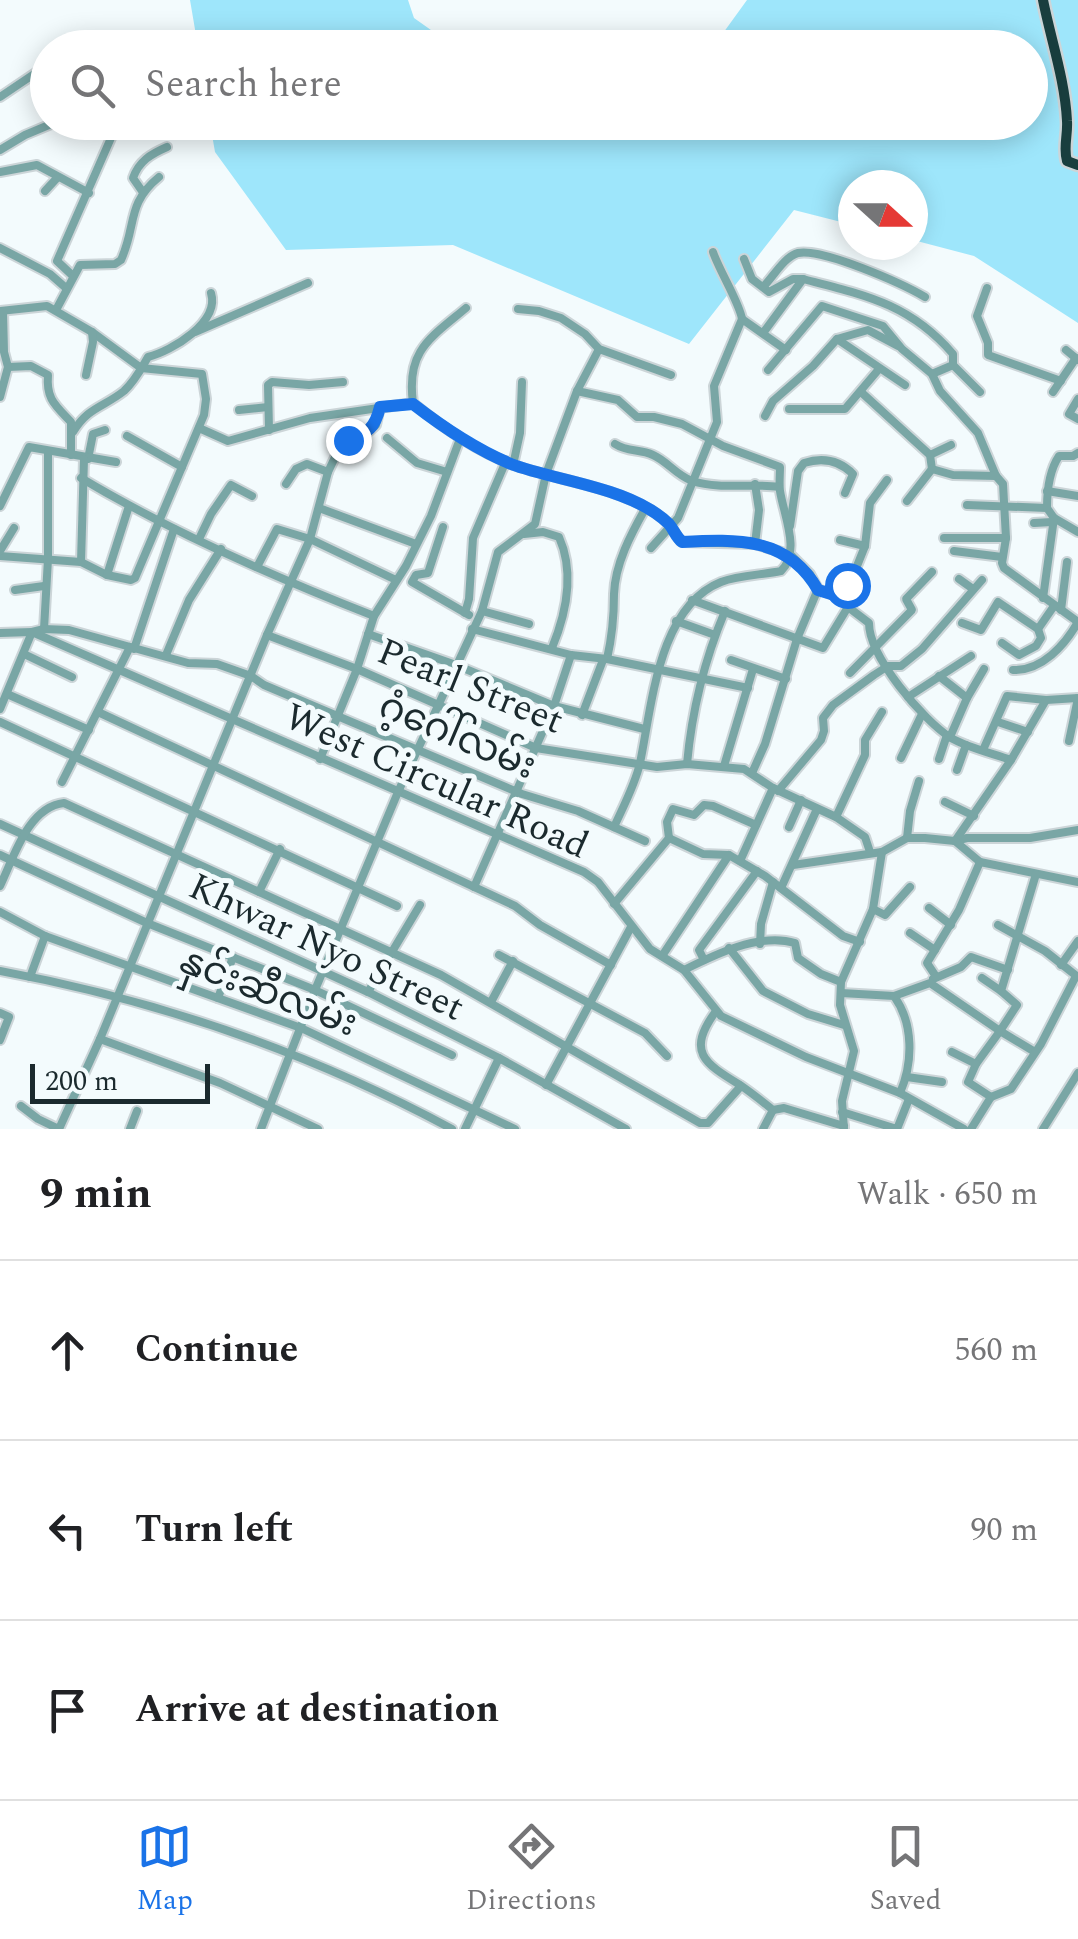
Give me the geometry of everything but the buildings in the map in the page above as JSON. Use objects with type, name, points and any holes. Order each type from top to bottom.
[{"type":"highway","points":[[1043,0],[1062,86],[1067,123],[1064,155],[1078,166]]},
{"type":"street","points":[[0,97],[30,77]]},
{"type":"street","points":[[0,150],[30,133]]},
{"type":"street","points":[[73,276],[57,261],[111,140]]},
{"type":"street","points":[[142,190],[133,178],[136,170],[149,155],[167,147]]},
{"type":"street","points":[[0,172],[37,165],[89,193]]},
{"type":"street","points":[[56,310],[80,264],[115,264],[121,260],[132,212],[142,190],[159,177]]},
{"type":"street","points":[[45,191],[57,178]]},
{"type":"street","points":[[0,248],[50,274],[66,288]]},
{"type":"street","points":[[650,548],[678,518],[693,481],[719,416],[714,386],[742,319],[741,309],[724,284],[712,252]]},
{"type":"street","points":[[764,286],[791,256],[806,253],[896,280],[925,298]]},
{"type":"street","points":[[744,259],[752,278],[771,292],[793,279],[803,279],[893,304],[941,340],[953,354],[952,365]]},
{"type":"street","points":[[763,333],[803,279]]},
{"type":"street","points":[[191,334],[308,283]]},
{"type":"street","points":[[987,288],[977,316],[988,343],[988,355],[1061,381]]},
{"type":"street","points":[[72,432],[94,407],[122,393],[148,357],[171,350],[191,334],[212,308],[212,293]]},
{"type":"street","points":[[768,370],[818,309],[827,305],[883,326],[932,374],[940,391],[978,433],[1002,484],[1004,568],[1078,622],[1048,657],[1030,668],[1013,670]]},
{"type":"street","points":[[0,397],[8,367],[2,340],[2,311],[30,306],[56,310],[141,368],[198,372],[205,376],[206,400],[199,428],[135,578],[107,575],[81,562],[0,553],[14,528]]},
{"type":"street","points":[[413,404],[411,369],[420,349],[466,308]]},
{"type":"street","points":[[518,310],[540,311],[561,318],[599,348],[670,375]]},
{"type":"street","points":[[742,319],[786,350]]},
{"type":"street","points":[[765,416],[774,401],[837,339],[868,330],[902,348]]},
{"type":"street","points":[[86,375],[94,342],[92,332]]},
{"type":"street","points":[[837,339],[905,385]]},
{"type":"street","points":[[261,1129],[398,792],[480,615],[498,552],[536,524],[546,474],[577,391],[599,348]]},
{"type":"street","points":[[1053,392],[1077,359],[1066,350]]},
{"type":"street","points":[[932,374],[952,365]]},
{"type":"street","points":[[952,365],[980,392]]},
{"type":"street","points":[[8,367],[31,366],[48,375],[47,392],[54,407],[71,422],[71,454]]},
{"type":"street","points":[[789,410],[845,408],[880,369]]},
{"type":"street","points":[[269,430],[268,386],[272,382],[342,382]]},
{"type":"street","points":[[465,613],[473,538],[520,433],[522,382]]},
{"type":"street","points":[[577,391],[618,400],[638,416],[682,424],[708,439],[780,466],[779,486],[791,555],[781,571],[723,580],[692,600],[676,621],[644,729],[639,764],[614,827]]},
{"type":"street","points":[[861,392],[930,455],[932,468],[906,500]]},
{"type":"street","points":[[1078,399],[1068,414],[1078,419]]},
{"type":"street","points":[[199,428],[224,442],[310,418],[413,404],[460,439],[509,463],[571,480],[645,509],[670,525],[682,542],[755,544],[791,555],[810,574],[818,590],[838,596],[869,623],[876,647],[922,714],[966,745],[1011,760]]},
{"type":"street","points":[[238,410],[268,407]]},
{"type":"street","points":[[21,1106],[38,1120],[59,1129],[310,540],[328,472],[348,440],[366,434],[376,425],[380,407]]},
{"type":"street","points":[[81,562],[82,478],[93,434],[105,430]]},
{"type":"street","points":[[127,436],[182,467]]},
{"type":"street","points":[[387,438],[417,463],[447,472]]},
{"type":"street","points":[[320,759],[357,670],[374,616],[432,516],[460,439]]},
{"type":"street","points":[[615,444],[624,450],[656,456],[693,481],[742,488],[755,484],[779,486]]},
{"type":"street","points":[[930,455],[952,445]]},
{"type":"street","points":[[0,506],[26,450],[34,447],[116,462]]},
{"type":"street","points":[[0,708],[32,632],[44,629],[48,452]]},
{"type":"street","points":[[1042,598],[1053,520],[1047,508],[1047,491],[1059,456],[1078,453]]},
{"type":"street","points":[[788,531],[798,471],[804,463],[836,462],[848,470],[853,474],[846,493]]},
{"type":"street","points":[[286,484],[296,468],[307,464],[328,472]]},
{"type":"street","points":[[932,468],[953,474],[996,476]]},
{"type":"street","points":[[82,478],[174,529],[289,583],[374,616]]},
{"type":"street","points":[[838,596],[855,571],[864,546],[870,502],[888,480]]},
{"type":"street","points":[[755,484],[759,510],[755,544]]},
{"type":"street","points":[[199,539],[210,514],[231,485],[252,496]]},
{"type":"street","points":[[1047,491],[1078,496]]},
{"type":"street","points":[[967,505],[1047,508]]},
{"type":"street","points":[[107,575],[128,506]]},
{"type":"street","points":[[319,508],[416,544]]},
{"type":"street","points":[[582,715],[605,659],[622,557],[645,509]]},
{"type":"street","points":[[1034,522],[1053,520],[1078,532]]},
{"type":"street","points":[[444,527],[428,573],[416,575],[412,582],[465,613],[530,624]]},
{"type":"street","points":[[257,566],[278,528],[396,580]]},
{"type":"street","points":[[62,782],[132,648],[174,529]]},
{"type":"street","points":[[522,534],[552,534],[559,537],[564,550],[566,613],[552,648]]},
{"type":"street","points":[[944,538],[1006,538]]},
{"type":"street","points":[[840,540],[864,546]]},
{"type":"street","points":[[166,656],[189,600],[221,548]]},
{"type":"street","points":[[954,551],[1002,557]]},
{"type":"street","points":[[1038,629],[1058,608],[1068,562]]},
{"type":"street","points":[[850,673],[912,610],[906,599],[932,572]]},
{"type":"street","points":[[958,579],[973,589]]},
{"type":"street","points":[[740,861],[776,789],[821,740],[823,718],[833,704],[888,666],[900,666],[922,650],[982,580]]},
{"type":"street","points":[[15,590],[44,586]]},
{"type":"street","points":[[752,773],[797,639],[818,590]]},
{"type":"street","points":[[692,600],[824,648],[848,607]]},
{"type":"street","points":[[962,623],[981,630],[998,602],[1038,629],[1040,642],[1023,654],[1002,643]]},
{"type":"street","points":[[688,764],[691,718],[700,678],[725,611]]},
{"type":"street","points":[[676,621],[715,635]]},
{"type":"street","name":"ဂံ့ဂေါ်လမ်း","points":[[44,629],[69,630],[188,663],[212,663],[251,676],[516,792],[578,811],[646,840]]},
{"type":"street","points":[[472,629],[571,655],[748,688]]},
{"type":"street","name":"West Circular Road","points":[[0,633],[32,632],[584,872],[598,882],[650,950],[684,970],[716,1011],[778,1044],[900,1094],[968,1129]]},
{"type":"street","points":[[368,634],[554,706],[644,729]]},
{"type":"street","name":"Pearl Street","points":[[267,635],[536,748],[658,768],[688,764],[724,766],[752,773],[776,789],[836,817],[865,837],[870,852]]},
{"type":"street","points":[[24,654],[72,677]]},
{"type":"street","points":[[474,887],[554,706],[571,655]]},
{"type":"street","points":[[908,697],[971,656]]},
{"type":"street","points":[[731,660],[786,679]]},
{"type":"street","points":[[724,766],[754,669]]},
{"type":"street","points":[[939,759],[984,669]]},
{"type":"street","points":[[939,676],[967,698]]},
{"type":"street","points":[[7,694],[88,730]]},
{"type":"street","points":[[983,750],[1007,696],[1078,698],[1076,728],[1068,740]]},
{"type":"street","points":[[954,841],[1011,760],[1046,700]]},
{"type":"street","points":[[98,712],[525,912],[540,926],[611,966]]},
{"type":"street","points":[[836,817],[865,755],[865,740],[882,712]]},
{"type":"street","points":[[901,758],[922,714]]},
{"type":"street","points":[[0,722],[396,906]]},
{"type":"street","points":[[998,722],[1028,732]]},
{"type":"street","points":[[957,770],[966,745]]},
{"type":"street","points":[[906,838],[919,781]]},
{"type":"street","points":[[789,827],[801,800]]},
{"type":"street","points":[[945,802],[974,816]]},
{"type":"street","points":[[0,886],[42,810],[61,803],[491,1002],[700,1123],[708,1122],[741,1086]]},
{"type":"street","points":[[614,904],[669,838],[668,817],[678,808],[694,815],[704,806],[713,806],[756,825]]},
{"type":"street","points":[[760,944],[760,924],[777,885],[793,865],[818,808]]},
{"type":"street","name":"Khwar Nyo Street","points":[[0,824],[368,992],[499,1058],[626,1129]]},
{"type":"street","points":[[793,865],[882,852],[906,838],[1030,838],[1078,830]]},
{"type":"street","points":[[669,838],[703,854],[729,855],[777,885],[843,936],[860,942]]},
{"type":"street","points":[[954,841],[980,862],[1078,882]]},
{"type":"street","points":[[258,892],[280,849]]},
{"type":"street","points":[[716,1011],[702,1030],[702,1058],[774,1110],[784,1108],[844,1128],[842,1112],[854,1051],[844,1025],[841,982],[872,909],[882,852]]},
{"type":"street","points":[[0,855],[147,923],[315,990],[452,1055]]},
{"type":"street","points":[[662,956],[729,855]]},
{"type":"street","points":[[980,862],[952,924],[926,963],[932,979],[1035,1052]]},
{"type":"street","points":[[704,960],[699,950],[757,871]]},
{"type":"street","points":[[1001,991],[1036,874]]},
{"type":"street","points":[[872,909],[885,915],[910,887]]},
{"type":"street","points":[[368,992],[420,905]]},
{"type":"street","points":[[929,908],[952,924]]},
{"type":"street","name":"နှင်းဆီလမ်း","points":[[0,912],[45,936],[300,1028],[515,1129]]},
{"type":"street","points":[[968,1129],[992,1098],[1011,1090],[1077,977],[998,925]]},
{"type":"street","points":[[546,1085],[631,927]]},
{"type":"street","points":[[910,933],[935,950]]},
{"type":"street","points":[[30,977],[45,936]]},
{"type":"street","points":[[684,970],[729,948],[786,940],[795,943],[798,958],[841,982]]},
{"type":"street","points":[[1061,965],[1078,941]]},
{"type":"street","points":[[729,948],[764,991],[808,1014],[844,1025]]},
{"type":"street","points":[[500,955],[646,1033],[668,1056]]},
{"type":"street","points":[[218,998],[233,957]]},
{"type":"street","points":[[840,993],[894,996],[960,968],[970,958],[1008,970]]},
{"type":"street","points":[[491,1002],[514,962]]},
{"type":"street","points":[[0,971],[116,996],[291,1054],[452,1129]]},
{"type":"street","points":[[982,978],[1016,1005],[968,1082],[992,1098]]},
{"type":"street","points":[[894,996],[908,1020],[907,1077],[900,1094]]},
{"type":"street","points":[[0,1013],[9,1017],[0,1040]]},
{"type":"street","points":[[100,1040],[272,1106],[318,1129]]},
{"type":"street","points":[[952,1052],[976,1064]]},
{"type":"street","points":[[465,1129],[499,1058]]},
{"type":"street","points":[[1044,1129],[1078,1073]]},
{"type":"street","points":[[907,1077],[942,1082]]},
{"type":"street","points":[[842,1112],[896,1129],[909,1099]]},
{"type":"street","points":[[763,1129],[774,1110]]},
{"type":"street","points":[[130,1129],[137,1111]]},
{"type":"street","points":[[932,1129],[941,1117]]},
{"type":"shaded area","points":[[190,0],[408,0],[414,18],[431,30],[195,30]]},
{"type":"shaded area","points":[[747,0],[1078,0],[1078,323],[974,256],[928,244],[928,170],[838,170],[838,221],[794,210],[689,344],[453,245],[286,250],[215,152],[213,140],[1048,140],[1048,30],[725,30]]},
{"type":"route","points":[[348,440],[366,434],[376,425],[380,407],[413,404],[460,439],[513,465],[571,480],[637,504],[670,525],[682,542],[755,544],[791,555],[810,574],[818,590],[838,596],[847,585]]}]
